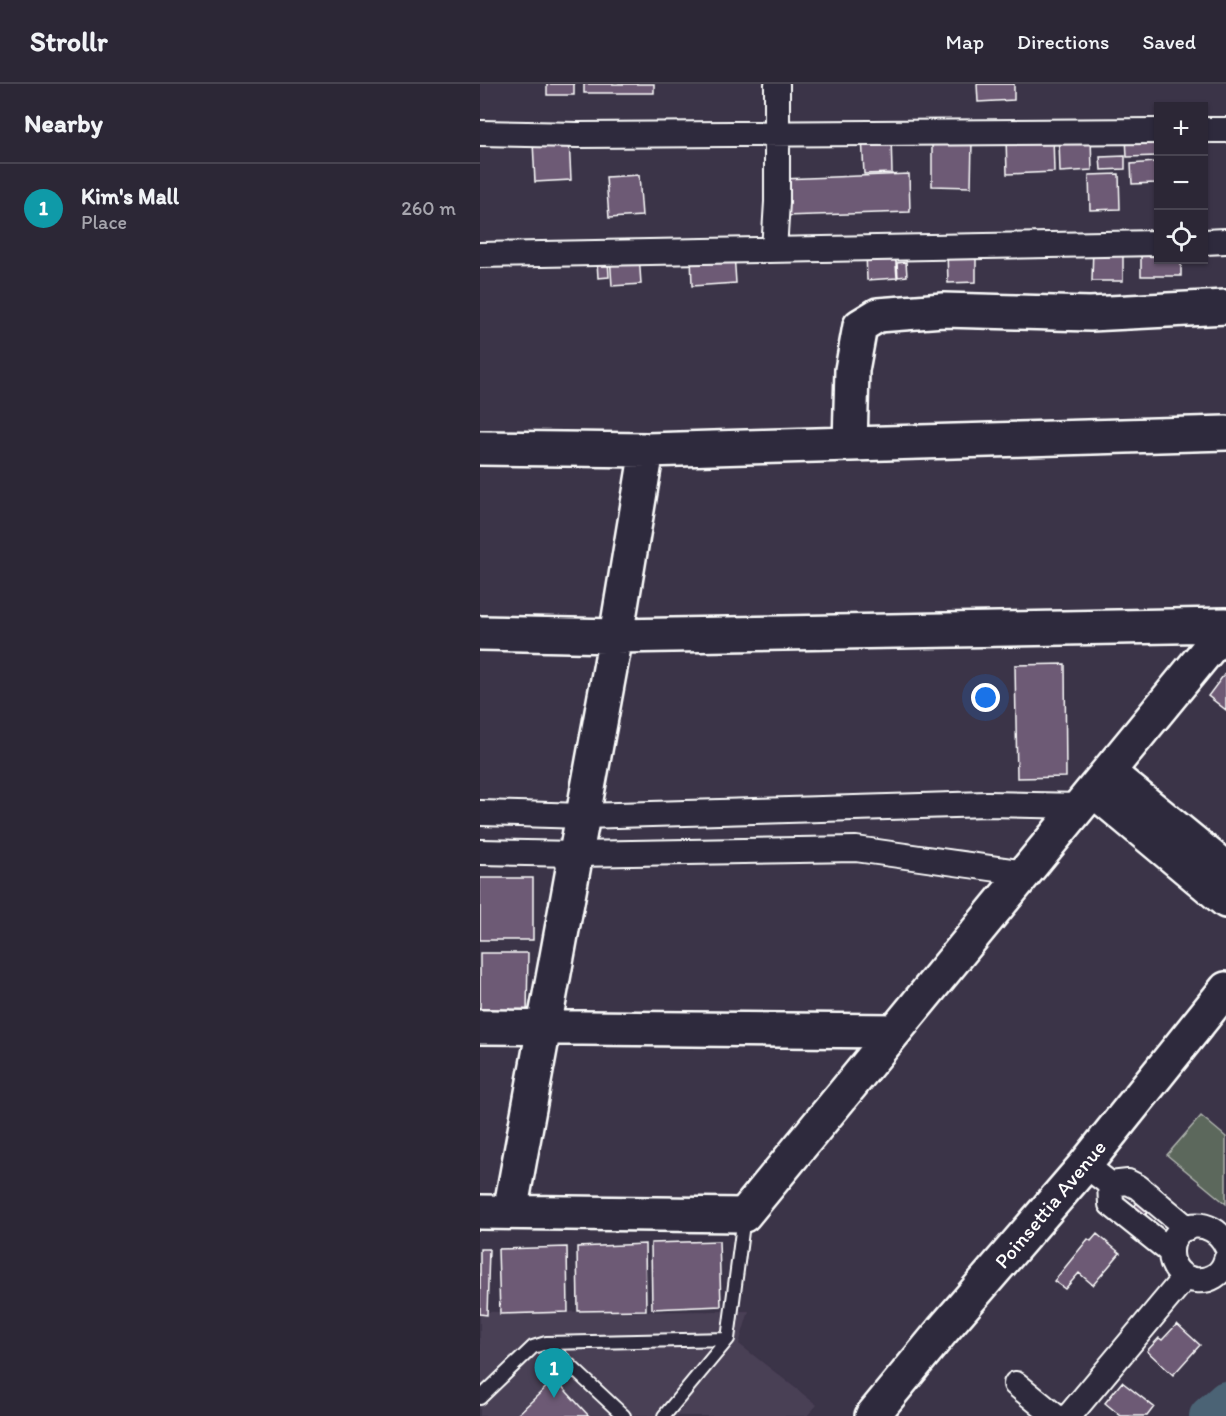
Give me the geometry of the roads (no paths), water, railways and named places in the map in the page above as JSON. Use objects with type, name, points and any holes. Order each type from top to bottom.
[{"type":"street","points":[[774,250],[777,202],[777,84]]},
{"type":"street","points":[[1208,130],[1226,130]]},
{"type":"street","points":[[480,134],[1154,131]]},
{"type":"street","points":[[1208,242],[1226,241]]},
{"type":"street","points":[[480,255],[1154,243]]},
{"type":"street","points":[[850,444],[852,370],[860,326],[878,315],[943,310],[1090,314],[1226,307]]},
{"type":"street","points":[[480,448],[647,450],[1226,433]]},
{"type":"street","points":[[647,450],[544,1028],[495,1212],[744,1215],[1226,627]]},
{"type":"street","points":[[480,633],[615,636],[1226,627]]},
{"type":"street","points":[[480,813],[583,816],[987,804],[1094,789],[1209,865],[1226,901]]},
{"type":"street","points":[[480,852],[576,854],[856,849],[1026,873]]},
{"type":"street","name":"Poinsettia Avenue","points":[[872,1416],[942,1331],[1097,1175],[1226,989]]},
{"type":"street","points":[[480,1026],[895,1031]]},
{"type":"street","points":[[1097,1175],[1128,1182],[1138,1187],[1187,1228]]},
{"type":"street","points":[[1097,1175],[1111,1204],[1171,1252]]},
{"type":"street","points":[[1197,1225],[1216,1230],[1225,1245],[1219,1272],[1203,1281],[1185,1277],[1177,1271],[1172,1262],[1173,1242],[1179,1233],[1187,1228],[1197,1225]]},
{"type":"street","points":[[1069,1416],[1185,1277]]},
{"type":"street","points":[[1016,1384],[1054,1416]]},
{"type":"lane","points":[[664,1416],[728,1339],[744,1215]]},
{"type":"lane","points":[[480,1398],[533,1347],[546,1343],[728,1339]]},
{"type":"lane","points":[[546,1343],[624,1416]]},
{"type":"waterway","points":[[1208,1416],[1226,1400]]},
{"type":"place","name":"Kim's Mall","points":[[554,1398]]}]
